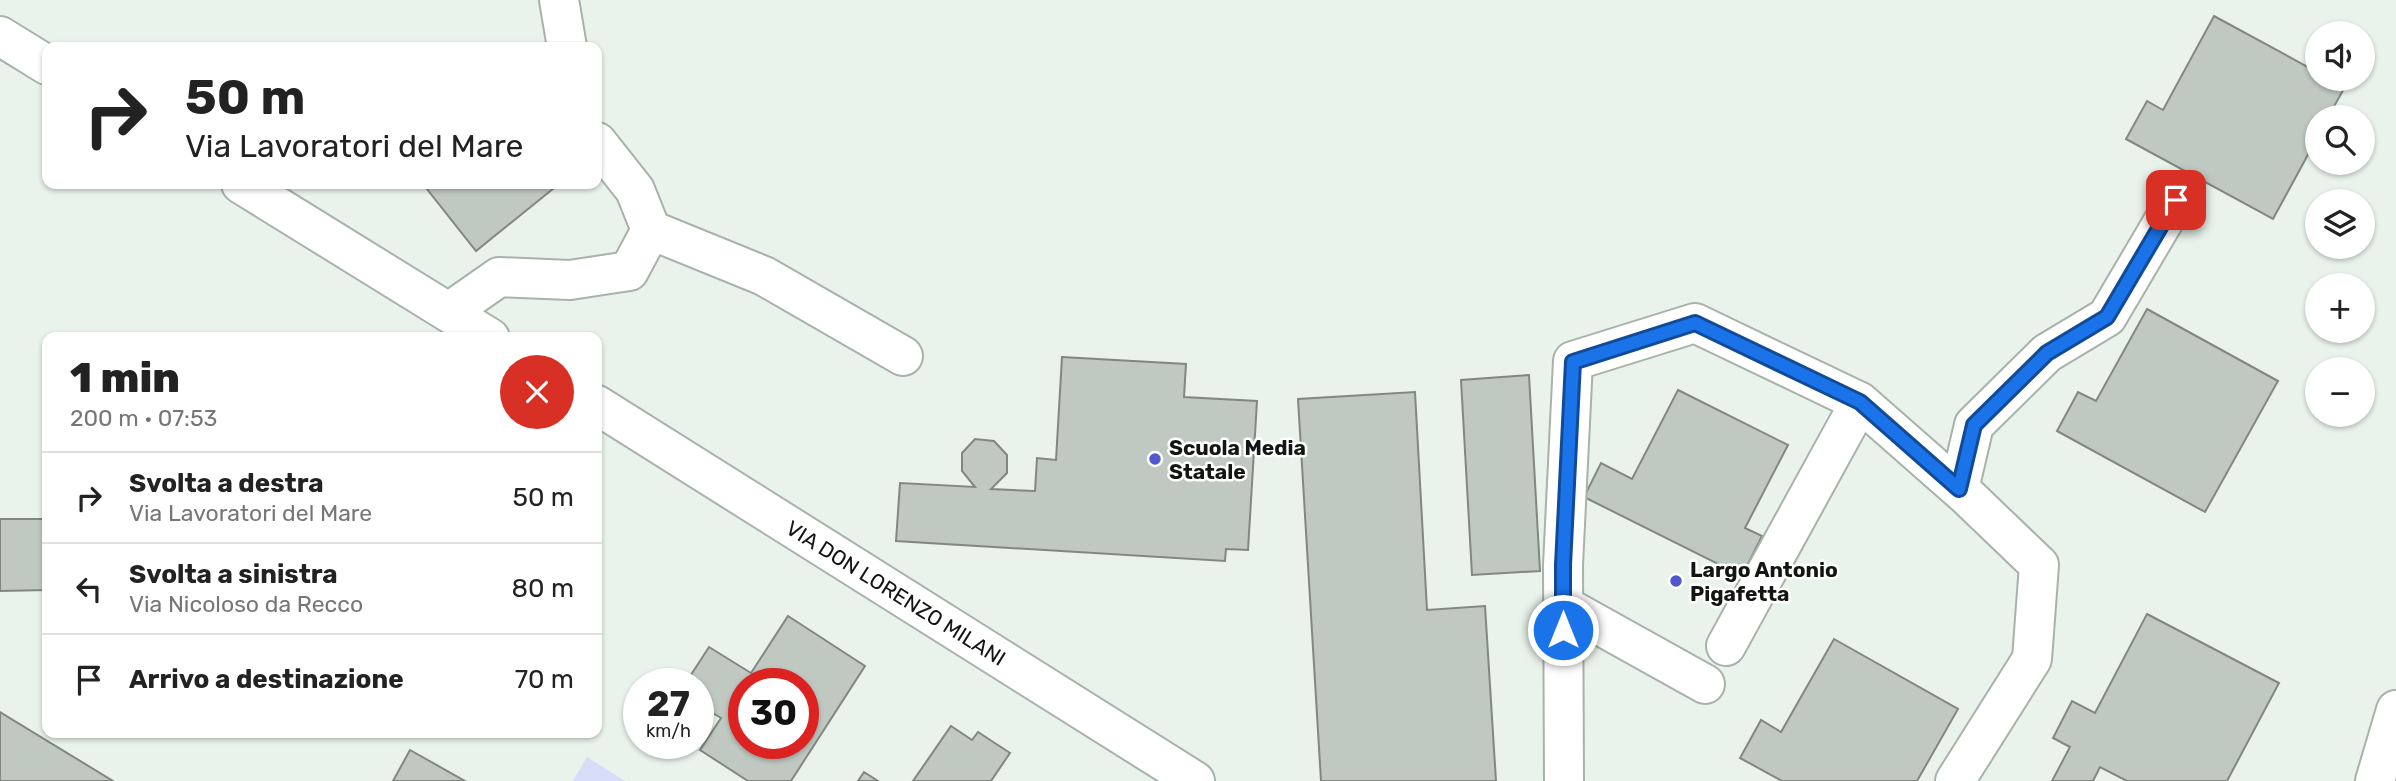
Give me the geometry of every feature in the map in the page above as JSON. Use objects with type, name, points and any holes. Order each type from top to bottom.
[{"type":"street","points":[[559,0],[566,42]]},
{"type":"street","points":[[0,36],[42,62]]},
{"type":"street","points":[[602,148],[635,190],[650,230],[764,276],[902,356]]},
{"type":"street","points":[[249,189],[481,332]]},
{"type":"street","points":[[1959,489],[1974,425],[2047,353],[2107,317],[2176,200]]},
{"type":"street","points":[[449,312],[499,277],[570,280],[629,271],[650,230]]},
{"type":"street","points":[[1564,781],[1563,565],[1573,362],[1695,323],[1860,402],[1959,489],[2039,565],[2032,659],[1955,781]]},
{"type":"street","points":[[1726,646],[1860,402]]},
{"type":"street","name":"VIA DON LORENZO MILANI","points":[[602,408],[1195,781]]},
{"type":"street","points":[[1563,605],[1705,684]]},
{"type":"street","points":[[2375,781],[2396,710]]},
{"type":"shaded area","points":[[587,757],[625,781],[573,781]]},
{"type":"building","points":[[2214,16],[2305,65],[2305,91],[2343,91],[2335,105],[2305,105],[2305,160],[2273,219],[2126,139],[2147,101],[2163,110]]},
{"type":"building","points":[[427,189],[553,189],[476,251]]},
{"type":"building","points":[[2147,309],[2278,381],[2205,512],[2057,431],[2078,392],[2096,401]]},
{"type":"building","name":"Scuola Media Statale","points":[[1062,357],[1186,364],[1184,397],[1257,401],[1248,550],[1226,549],[1225,561],[896,541],[900,483],[975,487],[962,471],[962,453],[975,439],[994,441],[1007,455],[1007,473],[991,489],[1035,491],[1037,458],[1056,460]]},
{"type":"building","points":[[1529,375],[1540,571],[1472,575],[1461,380]]},
{"type":"building","points":[[1678,390],[1788,445],[1745,528],[1762,536],[1742,576],[1584,497],[1601,463],[1632,479]]},
{"type":"building","points":[[1415,392],[1427,610],[1485,606],[1496,781],[1321,781],[1298,399]]},
{"type":"building","points":[[0,519],[42,519],[42,590],[0,591]]},
{"type":"building","points":[[2147,614],[2279,683],[2227,781],[2127,781],[2100,767],[2093,781],[2052,781],[2070,747],[2053,738],[2072,701],[2095,713]]},
{"type":"building","points":[[788,616],[865,666],[819,737],[819,668],[754,668]]},
{"type":"building","points":[[1834,639],[1958,709],[1917,781],[1782,781],[1740,758],[1761,720],[1781,732]]},
{"type":"building","points":[[709,647],[743,668],[728,668],[728,759],[805,759],[791,781],[748,781],[714,759],[714,729],[721,718],[714,714],[714,668],[695,668]]},
{"type":"building","points":[[0,712],[113,781],[0,781]]},
{"type":"building","points":[[951,726],[972,740],[978,732],[1010,753],[991,781],[913,781]]},
{"type":"building","points":[[410,750],[465,781],[393,781]]},
{"type":"building","points":[[864,772],[878,781],[858,781]]},
{"type":"place","name":"Scuola Media Statale","points":[[1155,459]]},
{"type":"place","name":"Largo Antonio Pigafetta","points":[[1676,581]]},
{"type":"route","points":[[1563,630],[1563,565],[1573,362],[1695,323],[1860,402],[1959,489],[1974,425],[2047,353],[2107,317],[2176,200]]}]
